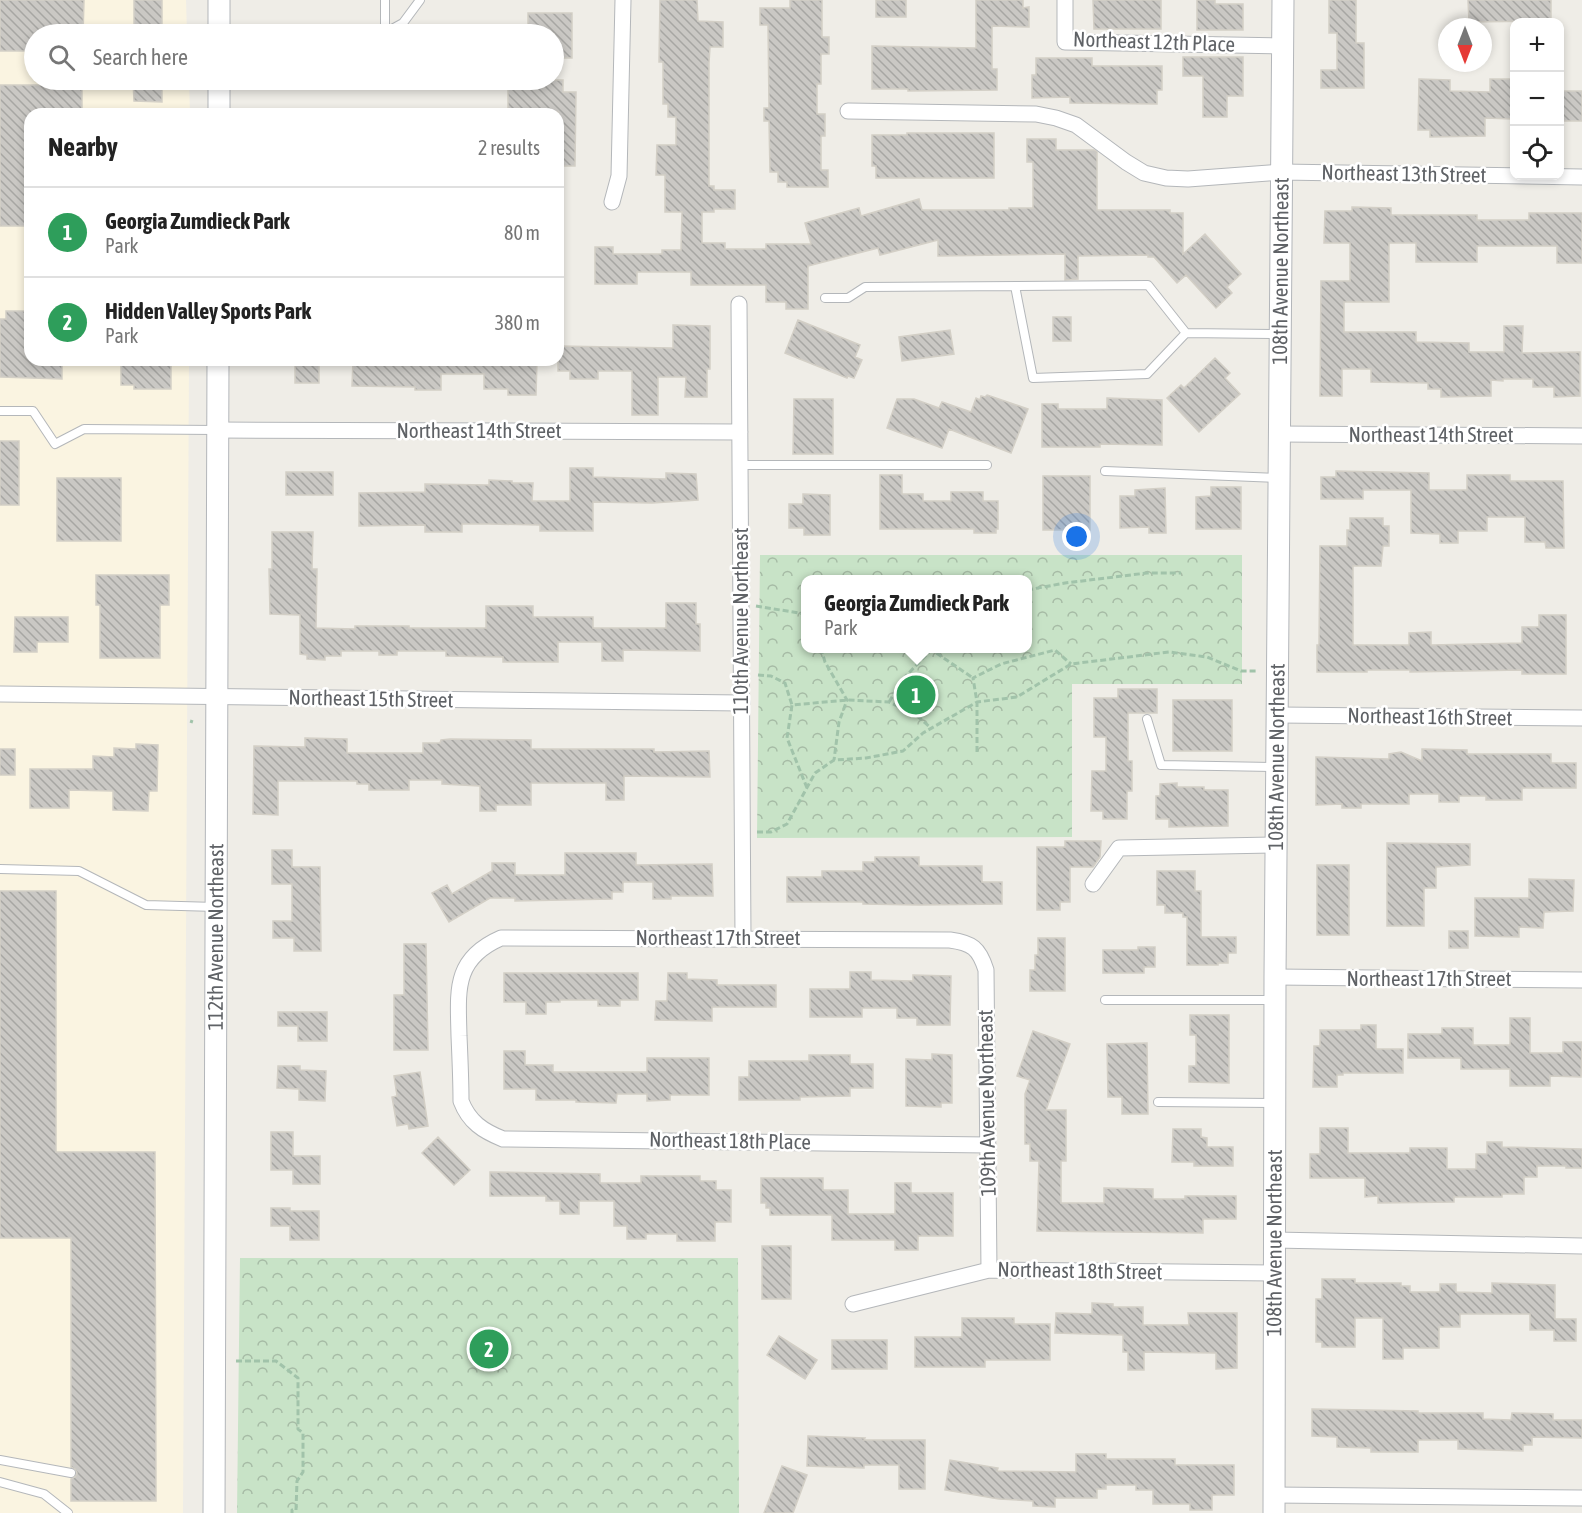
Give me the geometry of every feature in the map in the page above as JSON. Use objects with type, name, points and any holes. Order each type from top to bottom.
[{"type":"main road","points":[[219,0],[219,24]]},
{"type":"main road","name":"108th Avenue Northeast","points":[[1274,1504],[1275,977],[1279,715],[1278,478],[1283,0]]},
{"type":"main road","points":[[219,90],[219,108]]},
{"type":"main road","name":"112th Avenue Northeast","points":[[214,1513],[218,366]]},
{"type":"street","points":[[612,202],[619,176],[623,0]]},
{"type":"street","name":"Northeast 12th Place","points":[[1065,0],[1065,42],[1282,46]]},
{"type":"street","name":"Northeast 13th Street","points":[[848,111],[1036,114],[1056,118],[1076,125],[1111,152],[1144,173],[1166,178],[1188,179],[1282,172],[1582,177]]},
{"type":"street","name":"110th Avenue Northeast","points":[[739,304],[743,938]]},
{"type":"street","name":"Northeast 14th Street","points":[[218,430],[740,432]]},
{"type":"street","name":"Northeast 14th Street","points":[[1279,434],[1582,436]]},
{"type":"street","name":"Northeast 15th Street","points":[[0,694],[742,703]]},
{"type":"street","name":"Northeast 16th Street","points":[[1279,715],[1582,718]]},
{"type":"street","points":[[1092,885],[1119,848],[1277,846]]},
{"type":"street","name":"Northeast 17th Street","points":[[476,1124],[466,1113],[461,1101],[458,992],[462,973],[473,956],[484,945],[501,938],[950,940],[969,943]]},
{"type":"street","name":"109th Avenue Northeast","points":[[969,943],[982,957],[986,970],[989,1270]]},
{"type":"street","name":"Northeast 17th Street","points":[[1275,977],[1582,980]]},
{"type":"street","name":"Northeast 18th Place","points":[[476,1124],[488,1133],[503,1139],[988,1144]]},
{"type":"street","points":[[1274,1240],[1582,1246]]},
{"type":"street","name":"Northeast 18th Street","points":[[853,1304],[989,1270],[1274,1273]]},
{"type":"street","points":[[1274,1504],[1582,1498]]},
{"type":"lane","points":[[384,24],[385,0]]},
{"type":"lane","points":[[401,24],[420,0]]},
{"type":"lane","points":[[825,298],[848,298],[865,287],[1148,285],[1186,333]]},
{"type":"lane","points":[[1015,286],[1033,378],[1147,374],[1186,333],[1280,334]]},
{"type":"lane","points":[[0,411],[33,411],[55,444],[84,429],[218,430]]},
{"type":"lane","points":[[740,465],[987,465]]},
{"type":"lane","points":[[1105,471],[1278,478]]},
{"type":"lane","points":[[1147,719],[1161,765],[1278,767]]},
{"type":"lane","points":[[0,869],[79,871],[146,905],[217,907]]},
{"type":"lane","points":[[1105,1000],[1275,1000]]},
{"type":"lane","points":[[1158,1102],[1275,1103]]},
{"type":"lane","points":[[0,1460],[71,1473]]},
{"type":"lane","points":[[0,1482],[44,1494],[68,1513]]},
{"type":"path","points":[[1032,589],[1147,573],[1181,573]]},
{"type":"path","points":[[741,606],[801,614]]},
{"type":"path","points":[[973,678],[1001,664],[1054,650],[1071,664]]},
{"type":"path","points":[[742,832],[771,832],[787,824],[815,773],[834,760],[866,758],[903,751],[931,728],[977,702],[1017,697],[1071,664],[1169,652],[1207,657],[1241,671],[1266,671]]},
{"type":"path","points":[[822,653],[825,662],[847,700]]},
{"type":"path","points":[[889,702],[903,678],[926,653]]},
{"type":"path","points":[[934,653],[973,678],[977,702],[977,752]]},
{"type":"path","points":[[741,675],[771,676],[785,683],[792,705],[787,738],[807,788]]},
{"type":"path","points":[[792,705],[847,700],[889,702],[916,715],[931,728]]},
{"type":"path","points":[[834,760],[839,722],[847,700]]},
{"type":"path","points":[[236,1361],[276,1362],[298,1378],[298,1429],[303,1433],[303,1472],[297,1481],[296,1510],[292,1510],[292,1513]]},
{"type":"shaded area","points":[[0,0],[186,0],[187,24],[24,24],[24,90],[189,90],[190,108],[24,108],[24,366],[189,366],[183,1513],[0,1513]]},
{"type":"green space","points":[[760,555],[1242,555],[1242,684],[1072,684],[1072,837],[757,838]]},
{"type":"green space","points":[[240,1258],[738,1258],[739,1513],[237,1513]]},
{"type":"building","points":[[0,0],[84,0],[83,24],[24,24],[24,51],[0,51]]},
{"type":"building","points":[[134,0],[162,0],[162,24],[134,24]]},
{"type":"building","points":[[660,0],[697,0],[698,21],[723,22],[723,47],[710,47],[709,186],[714,186],[714,190],[735,190],[735,209],[714,209],[714,212],[702,212],[702,243],[725,243],[725,249],[766,249],[766,244],[811,244],[805,223],[859,208],[861,216],[919,199],[922,210],[1033,208],[1033,162],[1027,162],[1027,139],[1056,139],[1056,150],[1094,150],[1097,152],[1097,210],[1170,210],[1170,213],[1183,213],[1183,254],[1205,234],[1241,274],[1227,287],[1232,293],[1216,308],[1186,275],[1177,283],[1154,257],[1148,257],[1148,255],[1078,256],[1078,279],[1065,280],[1065,254],[938,256],[938,240],[880,255],[878,248],[808,266],[808,309],[786,309],[786,302],[766,302],[766,285],[691,285],[691,272],[637,272],[637,284],[595,284],[595,247],[613,247],[613,254],[662,254],[662,250],[681,250],[682,212],[665,212],[665,175],[656,175],[657,145],[676,145],[676,117],[668,117],[668,104],[663,104],[663,62],[659,62]]},
{"type":"building","points":[[790,0],[822,0],[822,37],[829,37],[829,54],[821,54],[821,84],[817,84],[817,114],[825,114],[825,136],[821,136],[821,170],[828,170],[828,187],[787,187],[787,182],[778,182],[778,172],[770,172],[769,121],[764,121],[764,108],[769,108],[768,25],[760,25],[760,8],[790,8]]},
{"type":"building","points":[[876,0],[906,0],[906,17],[876,17]]},
{"type":"building","points":[[976,0],[1023,0],[1023,8],[1029,7],[1029,27],[992,26],[992,69],[997,69],[997,90],[872,89],[872,46],[976,48]]},
{"type":"building","points":[[1093,0],[1161,0],[1161,29],[1094,29]]},
{"type":"building","points":[[1197,0],[1215,0],[1215,4],[1243,4],[1243,30],[1197,30]]},
{"type":"building","points":[[1329,0],[1356,0],[1356,43],[1364,43],[1364,88],[1321,88],[1321,70],[1337,70],[1337,33],[1329,33]]},
{"type":"building","points":[[1468,0],[1551,0],[1551,18],[1510,18],[1510,22],[1492,22],[1492,18],[1469,18]]},
{"type":"building","points":[[528,13],[572,13],[572,58],[564,58],[564,24],[528,24]]},
{"type":"building","points":[[1183,57],[1243,57],[1243,96],[1227,96],[1227,117],[1203,117],[1203,76],[1183,76]]},
{"type":"building","points":[[1036,58],[1092,58],[1092,66],[1162,66],[1162,90],[1157,90],[1157,104],[1070,103],[1070,97],[1032,98],[1032,75],[1036,75]]},
{"type":"building","points":[[1419,79],[1450,80],[1450,91],[1490,92],[1490,79],[1510,79],[1510,119],[1485,118],[1485,136],[1430,137],[1430,130],[1418,130]]},
{"type":"building","points":[[0,85],[24,85],[24,90],[82,90],[82,108],[24,108],[24,226],[0,226]]},
{"type":"building","points":[[133,90],[162,90],[162,102],[134,101]]},
{"type":"building","points":[[508,90],[576,92],[575,166],[564,166],[564,108],[508,108]]},
{"type":"building","points":[[1564,91],[1582,91],[1582,121],[1564,121]]},
{"type":"building","points":[[907,133],[994,133],[994,178],[876,178],[876,166],[872,166],[872,135],[907,135]]},
{"type":"building","points":[[1352,207],[1391,208],[1391,215],[1477,215],[1477,220],[1529,220],[1529,213],[1582,213],[1582,263],[1557,263],[1557,246],[1477,246],[1477,262],[1416,262],[1416,243],[1389,243],[1389,302],[1344,302],[1344,332],[1416,332],[1416,342],[1469,343],[1469,352],[1504,352],[1504,326],[1523,326],[1522,353],[1580,352],[1580,396],[1554,397],[1554,387],[1533,387],[1533,379],[1503,379],[1503,381],[1491,380],[1491,396],[1441,397],[1441,389],[1428,389],[1428,383],[1371,382],[1371,369],[1342,369],[1342,396],[1320,396],[1321,281],[1350,281],[1350,243],[1324,243],[1325,211],[1352,211]]},
{"type":"building","points":[[6,311],[24,311],[24,366],[62,366],[62,379],[0,377],[0,319],[6,319]]},
{"type":"building","points":[[1053,317],[1071,317],[1071,341],[1053,341]]},
{"type":"building","points":[[798,320],[860,345],[855,357],[862,360],[854,378],[848,376],[847,378],[785,353]]},
{"type":"building","points":[[673,325],[710,326],[710,369],[707,369],[707,397],[685,397],[686,377],[658,377],[658,415],[632,415],[632,371],[598,371],[598,379],[570,379],[570,371],[558,371],[558,366],[564,366],[564,346],[673,348]]},
{"type":"building","points":[[950,330],[954,354],[902,361],[899,337]]},
{"type":"building","points":[[1215,358],[1230,373],[1225,378],[1240,394],[1199,432],[1167,398],[1181,385],[1184,388]]},
{"type":"building","points":[[121,366],[171,366],[171,389],[134,389],[134,385],[121,385]]},
{"type":"building","points":[[295,366],[319,366],[319,383],[295,383]]},
{"type":"building","points":[[353,366],[537,366],[536,395],[508,395],[508,389],[484,389],[484,374],[441,374],[441,390],[415,390],[415,387],[352,386]]},
{"type":"building","points":[[987,395],[1028,409],[1011,453],[949,429],[942,448],[887,428],[897,399],[914,399],[939,408],[942,402],[971,412],[976,398],[980,400],[981,396]]},
{"type":"building","points":[[1107,398],[1162,400],[1162,445],[1100,444],[1100,447],[1042,447],[1042,404],[1058,404],[1058,409],[1107,409]]},
{"type":"building","points":[[794,399],[833,399],[833,454],[793,454]]},
{"type":"building","points":[[0,441],[19,441],[19,505],[0,505]]},
{"type":"building","points":[[570,468],[593,468],[593,477],[666,479],[666,473],[696,474],[698,500],[652,503],[593,502],[593,531],[540,531],[540,525],[462,524],[462,532],[425,532],[425,525],[359,526],[359,493],[425,492],[425,484],[489,485],[489,480],[533,483],[532,501],[570,501]]},
{"type":"building","points":[[1336,471],[1429,473],[1429,490],[1467,490],[1467,475],[1510,475],[1510,481],[1563,481],[1564,548],[1546,548],[1545,542],[1525,542],[1525,517],[1487,517],[1487,531],[1458,531],[1458,543],[1440,543],[1440,534],[1411,533],[1411,490],[1363,490],[1363,499],[1321,499],[1321,477],[1336,477]]},
{"type":"building","points":[[286,472],[333,472],[333,495],[286,495]]},
{"type":"building","points":[[880,475],[902,475],[902,494],[923,494],[923,501],[951,501],[951,492],[983,492],[983,501],[998,501],[998,529],[996,533],[974,533],[974,529],[880,529]]},
{"type":"building","points":[[1043,476],[1090,476],[1090,530],[1043,530]]},
{"type":"building","points":[[57,478],[121,478],[121,541],[57,541]]},
{"type":"building","points":[[1211,487],[1241,487],[1241,529],[1196,529],[1196,497],[1211,496]]},
{"type":"building","points":[[1165,488],[1166,533],[1149,533],[1149,527],[1120,528],[1120,496],[1135,496],[1135,490]]},
{"type":"building","points":[[803,494],[830,495],[830,535],[804,535],[804,528],[789,528],[789,504],[803,504]]},
{"type":"building","points":[[1350,518],[1383,518],[1383,526],[1389,526],[1389,546],[1383,546],[1381,566],[1353,566],[1353,645],[1409,645],[1409,633],[1431,632],[1431,645],[1522,643],[1522,627],[1539,627],[1539,615],[1566,615],[1566,674],[1522,674],[1522,670],[1317,672],[1320,546],[1347,546]]},
{"type":"building","points":[[272,532],[313,532],[312,569],[317,569],[316,628],[355,629],[355,626],[409,626],[409,628],[486,628],[486,606],[533,606],[533,617],[593,617],[593,628],[666,628],[666,603],[696,603],[696,624],[700,624],[700,651],[623,650],[623,661],[602,661],[602,642],[558,642],[558,662],[503,662],[503,657],[446,656],[446,651],[397,651],[397,655],[379,655],[379,651],[341,651],[341,656],[325,656],[325,660],[307,659],[307,655],[300,654],[300,615],[270,614],[269,569],[272,569]]},
{"type":"building","points":[[96,575],[169,575],[169,605],[160,605],[160,658],[100,658],[100,605],[96,605]]},
{"type":"building","points":[[15,617],[68,617],[68,642],[37,642],[37,652],[14,652]]},
{"type":"building","points":[[1118,689],[1157,689],[1157,713],[1128,713],[1128,761],[1132,761],[1132,791],[1127,791],[1127,819],[1103,819],[1103,811],[1091,811],[1092,771],[1106,771],[1106,737],[1094,737],[1094,698],[1118,698]]},
{"type":"building","points":[[1173,700],[1232,700],[1232,751],[1173,751]]},
{"type":"building","points":[[305,738],[347,739],[347,753],[423,753],[423,743],[440,743],[441,740],[450,739],[531,740],[531,749],[709,751],[710,777],[624,776],[624,800],[606,800],[606,783],[531,783],[531,805],[496,805],[496,811],[480,811],[480,786],[442,784],[442,780],[409,780],[409,790],[369,790],[369,784],[357,784],[357,781],[278,781],[278,815],[253,814],[254,746],[305,747]]},
{"type":"building","points":[[136,744],[158,745],[157,791],[149,791],[148,811],[113,810],[113,791],[69,790],[69,808],[30,808],[30,769],[93,769],[93,756],[114,757],[114,748],[136,749]]},
{"type":"building","points":[[0,749],[15,749],[15,775],[0,775]]},
{"type":"building","points":[[1422,749],[1467,750],[1467,754],[1551,754],[1551,763],[1576,763],[1576,788],[1522,788],[1522,800],[1486,800],[1486,796],[1459,796],[1459,802],[1439,802],[1439,794],[1409,794],[1409,804],[1361,804],[1361,808],[1342,808],[1342,804],[1316,805],[1316,757],[1389,759],[1389,754],[1401,752],[1422,761]]},
{"type":"building","points":[[1177,783],[1177,787],[1228,790],[1228,826],[1169,827],[1169,819],[1156,819],[1156,796],[1160,796],[1160,784]]},
{"type":"building","points":[[1065,841],[1101,841],[1100,857],[1093,867],[1070,867],[1070,902],[1060,902],[1060,910],[1037,910],[1037,847],[1065,847]]},
{"type":"building","points":[[1387,843],[1470,844],[1470,865],[1436,867],[1436,888],[1424,888],[1424,926],[1387,926]]},
{"type":"building","points":[[272,850],[292,850],[292,867],[320,867],[321,951],[294,951],[294,938],[273,938],[273,921],[292,921],[292,884],[272,884]]},
{"type":"building","points":[[565,853],[636,853],[636,865],[712,864],[713,896],[671,896],[671,899],[653,899],[653,882],[623,882],[623,892],[612,892],[612,899],[515,901],[515,898],[490,898],[449,922],[432,893],[447,885],[452,894],[492,871],[492,863],[515,863],[515,875],[565,875]]},
{"type":"building","points":[[875,857],[919,857],[919,866],[982,866],[982,882],[1002,882],[1002,904],[787,902],[787,877],[822,877],[822,871],[863,871],[863,862],[875,862]]},
{"type":"building","points":[[1317,865],[1349,865],[1349,935],[1317,935]]},
{"type":"building","points":[[1157,871],[1195,871],[1195,891],[1201,891],[1201,937],[1236,937],[1236,953],[1228,953],[1228,963],[1187,965],[1187,917],[1183,917],[1183,913],[1165,913],[1165,905],[1157,905]]},
{"type":"building","points":[[1529,879],[1574,880],[1573,911],[1544,912],[1543,928],[1519,927],[1519,937],[1475,936],[1475,898],[1529,898]]},
{"type":"building","points":[[0,891],[56,891],[56,1152],[155,1152],[156,1501],[71,1501],[71,1479],[77,1473],[71,1467],[71,1238],[0,1238]]},
{"type":"building","points":[[1449,931],[1468,931],[1468,948],[1449,948]]},
{"type":"building","points":[[1038,938],[1065,938],[1065,991],[1030,991],[1030,970],[1035,970]]},
{"type":"building","points":[[404,944],[426,944],[428,1050],[394,1050],[394,995],[404,995]]},
{"type":"building","points":[[1138,947],[1155,947],[1155,967],[1144,967],[1144,973],[1103,973],[1103,950],[1138,950]]},
{"type":"building","points":[[850,972],[871,972],[871,980],[913,981],[913,975],[951,976],[950,1025],[917,1025],[917,1018],[897,1018],[897,1008],[862,1008],[862,1017],[810,1017],[810,989],[850,989]]},
{"type":"building","points":[[504,973],[638,973],[638,1000],[620,1000],[620,1006],[598,1006],[598,1000],[560,1000],[560,1002],[546,1002],[546,1014],[526,1014],[526,1002],[504,1002]]},
{"type":"building","points":[[668,973],[687,973],[687,979],[717,980],[717,985],[776,985],[776,1007],[712,1007],[712,1021],[655,1020],[656,1001],[667,1001]]},
{"type":"building","points":[[278,1012],[327,1012],[327,1041],[298,1041],[298,1026],[278,1026]]},
{"type":"building","points":[[1190,1015],[1229,1015],[1229,1083],[1189,1082],[1189,1066],[1196,1066],[1196,1035],[1190,1035]]},
{"type":"building","points":[[1510,1018],[1530,1018],[1530,1053],[1563,1053],[1563,1042],[1582,1042],[1581,1077],[1550,1076],[1550,1086],[1510,1086],[1510,1069],[1461,1069],[1461,1058],[1408,1058],[1408,1034],[1442,1034],[1442,1028],[1473,1028],[1473,1045],[1510,1045]]},
{"type":"building","points":[[1361,1025],[1376,1025],[1376,1049],[1403,1049],[1403,1073],[1343,1073],[1343,1075],[1337,1075],[1337,1087],[1313,1087],[1314,1046],[1320,1046],[1320,1030],[1361,1030]]},
{"type":"building","points":[[1033,1031],[1070,1044],[1046,1110],[1066,1110],[1066,1161],[1061,1161],[1061,1203],[1104,1203],[1104,1188],[1153,1189],[1153,1199],[1185,1199],[1185,1196],[1236,1196],[1236,1219],[1203,1219],[1203,1233],[1037,1231],[1039,1161],[1030,1161],[1030,1144],[1025,1144],[1025,1094],[1030,1080],[1017,1076]]},
{"type":"building","points":[[1147,1043],[1148,1114],[1122,1114],[1122,1097],[1108,1097],[1107,1044]]},
{"type":"building","points":[[504,1051],[525,1051],[525,1065],[553,1065],[553,1072],[647,1072],[647,1058],[709,1058],[709,1095],[670,1095],[670,1100],[647,1101],[647,1094],[617,1094],[616,1103],[536,1100],[536,1089],[504,1089]]},
{"type":"building","points":[[932,1054],[952,1055],[952,1103],[941,1103],[941,1107],[906,1106],[906,1059],[932,1060]]},
{"type":"building","points":[[809,1055],[850,1055],[850,1064],[873,1064],[873,1088],[850,1088],[850,1096],[800,1097],[800,1100],[739,1100],[739,1077],[749,1077],[749,1061],[809,1061]]},
{"type":"building","points":[[278,1066],[300,1066],[300,1070],[326,1071],[325,1101],[299,1100],[299,1089],[277,1088]]},
{"type":"building","points":[[420,1072],[428,1126],[409,1129],[408,1124],[397,1126],[392,1097],[397,1096],[394,1076]]},
{"type":"building","points":[[1320,1128],[1348,1128],[1348,1153],[1410,1153],[1410,1148],[1447,1148],[1447,1169],[1476,1169],[1476,1154],[1487,1154],[1487,1142],[1502,1142],[1502,1147],[1582,1149],[1582,1168],[1537,1166],[1537,1177],[1524,1177],[1524,1194],[1502,1194],[1502,1197],[1454,1197],[1454,1202],[1378,1203],[1378,1196],[1365,1197],[1365,1178],[1310,1178],[1310,1154],[1320,1154]]},
{"type":"building","points":[[1173,1129],[1201,1129],[1201,1137],[1207,1138],[1207,1147],[1233,1147],[1233,1166],[1194,1166],[1194,1162],[1172,1162]]},
{"type":"building","points":[[271,1132],[293,1132],[293,1156],[320,1156],[320,1184],[293,1184],[293,1170],[271,1170]]},
{"type":"building","points":[[438,1137],[470,1170],[454,1185],[422,1153]]},
{"type":"building","points":[[490,1172],[600,1174],[600,1183],[641,1183],[641,1176],[700,1176],[700,1181],[716,1181],[716,1190],[731,1190],[731,1222],[715,1222],[715,1241],[677,1241],[677,1234],[646,1234],[646,1239],[627,1239],[627,1226],[614,1226],[614,1201],[579,1201],[579,1214],[560,1214],[560,1201],[546,1201],[546,1196],[490,1196]]},
{"type":"building","points":[[761,1178],[823,1178],[823,1190],[848,1190],[848,1214],[895,1214],[895,1183],[911,1183],[911,1193],[953,1193],[953,1236],[918,1236],[918,1250],[895,1250],[895,1240],[832,1240],[832,1215],[770,1215],[770,1208],[766,1208],[766,1203],[761,1203]]},
{"type":"building","points":[[271,1208],[290,1208],[290,1211],[319,1211],[319,1240],[290,1240],[290,1226],[271,1226]]},
{"type":"building","points":[[762,1246],[791,1246],[791,1299],[762,1299]]},
{"type":"building","points":[[1322,1279],[1355,1279],[1355,1283],[1401,1283],[1401,1286],[1410,1286],[1410,1292],[1440,1292],[1440,1284],[1456,1284],[1456,1292],[1492,1293],[1492,1283],[1555,1285],[1555,1319],[1576,1319],[1576,1341],[1554,1341],[1554,1330],[1530,1330],[1530,1314],[1460,1314],[1460,1327],[1439,1327],[1439,1348],[1403,1348],[1403,1359],[1383,1359],[1383,1318],[1355,1318],[1355,1347],[1322,1347],[1322,1342],[1316,1342],[1316,1299],[1322,1299]]},
{"type":"building","points":[[1092,1303],[1113,1304],[1113,1307],[1143,1307],[1143,1325],[1189,1325],[1188,1313],[1237,1313],[1237,1368],[1216,1369],[1216,1353],[1144,1352],[1144,1370],[1128,1370],[1128,1352],[1123,1352],[1123,1335],[1055,1333],[1056,1313],[1092,1314]]},
{"type":"building","points":[[962,1318],[1014,1318],[1014,1324],[1050,1324],[1050,1360],[985,1360],[985,1367],[915,1367],[915,1337],[962,1337]]},
{"type":"building","points":[[779,1336],[817,1360],[805,1379],[767,1355]]},
{"type":"building","points":[[832,1340],[887,1340],[887,1369],[832,1369]]},
{"type":"building","points":[[1312,1409],[1483,1413],[1483,1419],[1511,1420],[1512,1413],[1553,1414],[1553,1420],[1582,1420],[1582,1438],[1532,1437],[1532,1445],[1523,1445],[1523,1451],[1458,1449],[1458,1440],[1418,1440],[1418,1452],[1371,1452],[1371,1448],[1337,1447],[1337,1437],[1312,1436]]},
{"type":"building","points":[[808,1436],[865,1438],[864,1440],[925,1440],[925,1489],[899,1489],[899,1465],[864,1465],[864,1468],[807,1466]]},
{"type":"building","points":[[1076,1454],[1106,1454],[1106,1459],[1175,1459],[1175,1465],[1234,1465],[1234,1495],[1212,1495],[1212,1510],[1190,1510],[1190,1504],[1153,1504],[1153,1490],[1136,1490],[1136,1485],[1106,1485],[1106,1489],[1097,1489],[1097,1498],[1055,1498],[1055,1507],[1033,1506],[1033,1501],[999,1499],[945,1490],[950,1460],[998,1468],[997,1471],[1076,1472]]},
{"type":"building","points":[[782,1466],[807,1475],[793,1513],[764,1513]]},
{"type":"place","name":"Georgia Zumdieck Park","points":[[916,695]]},
{"type":"place","name":"Hidden Valley Sports Park","points":[[489,1349]]}]
